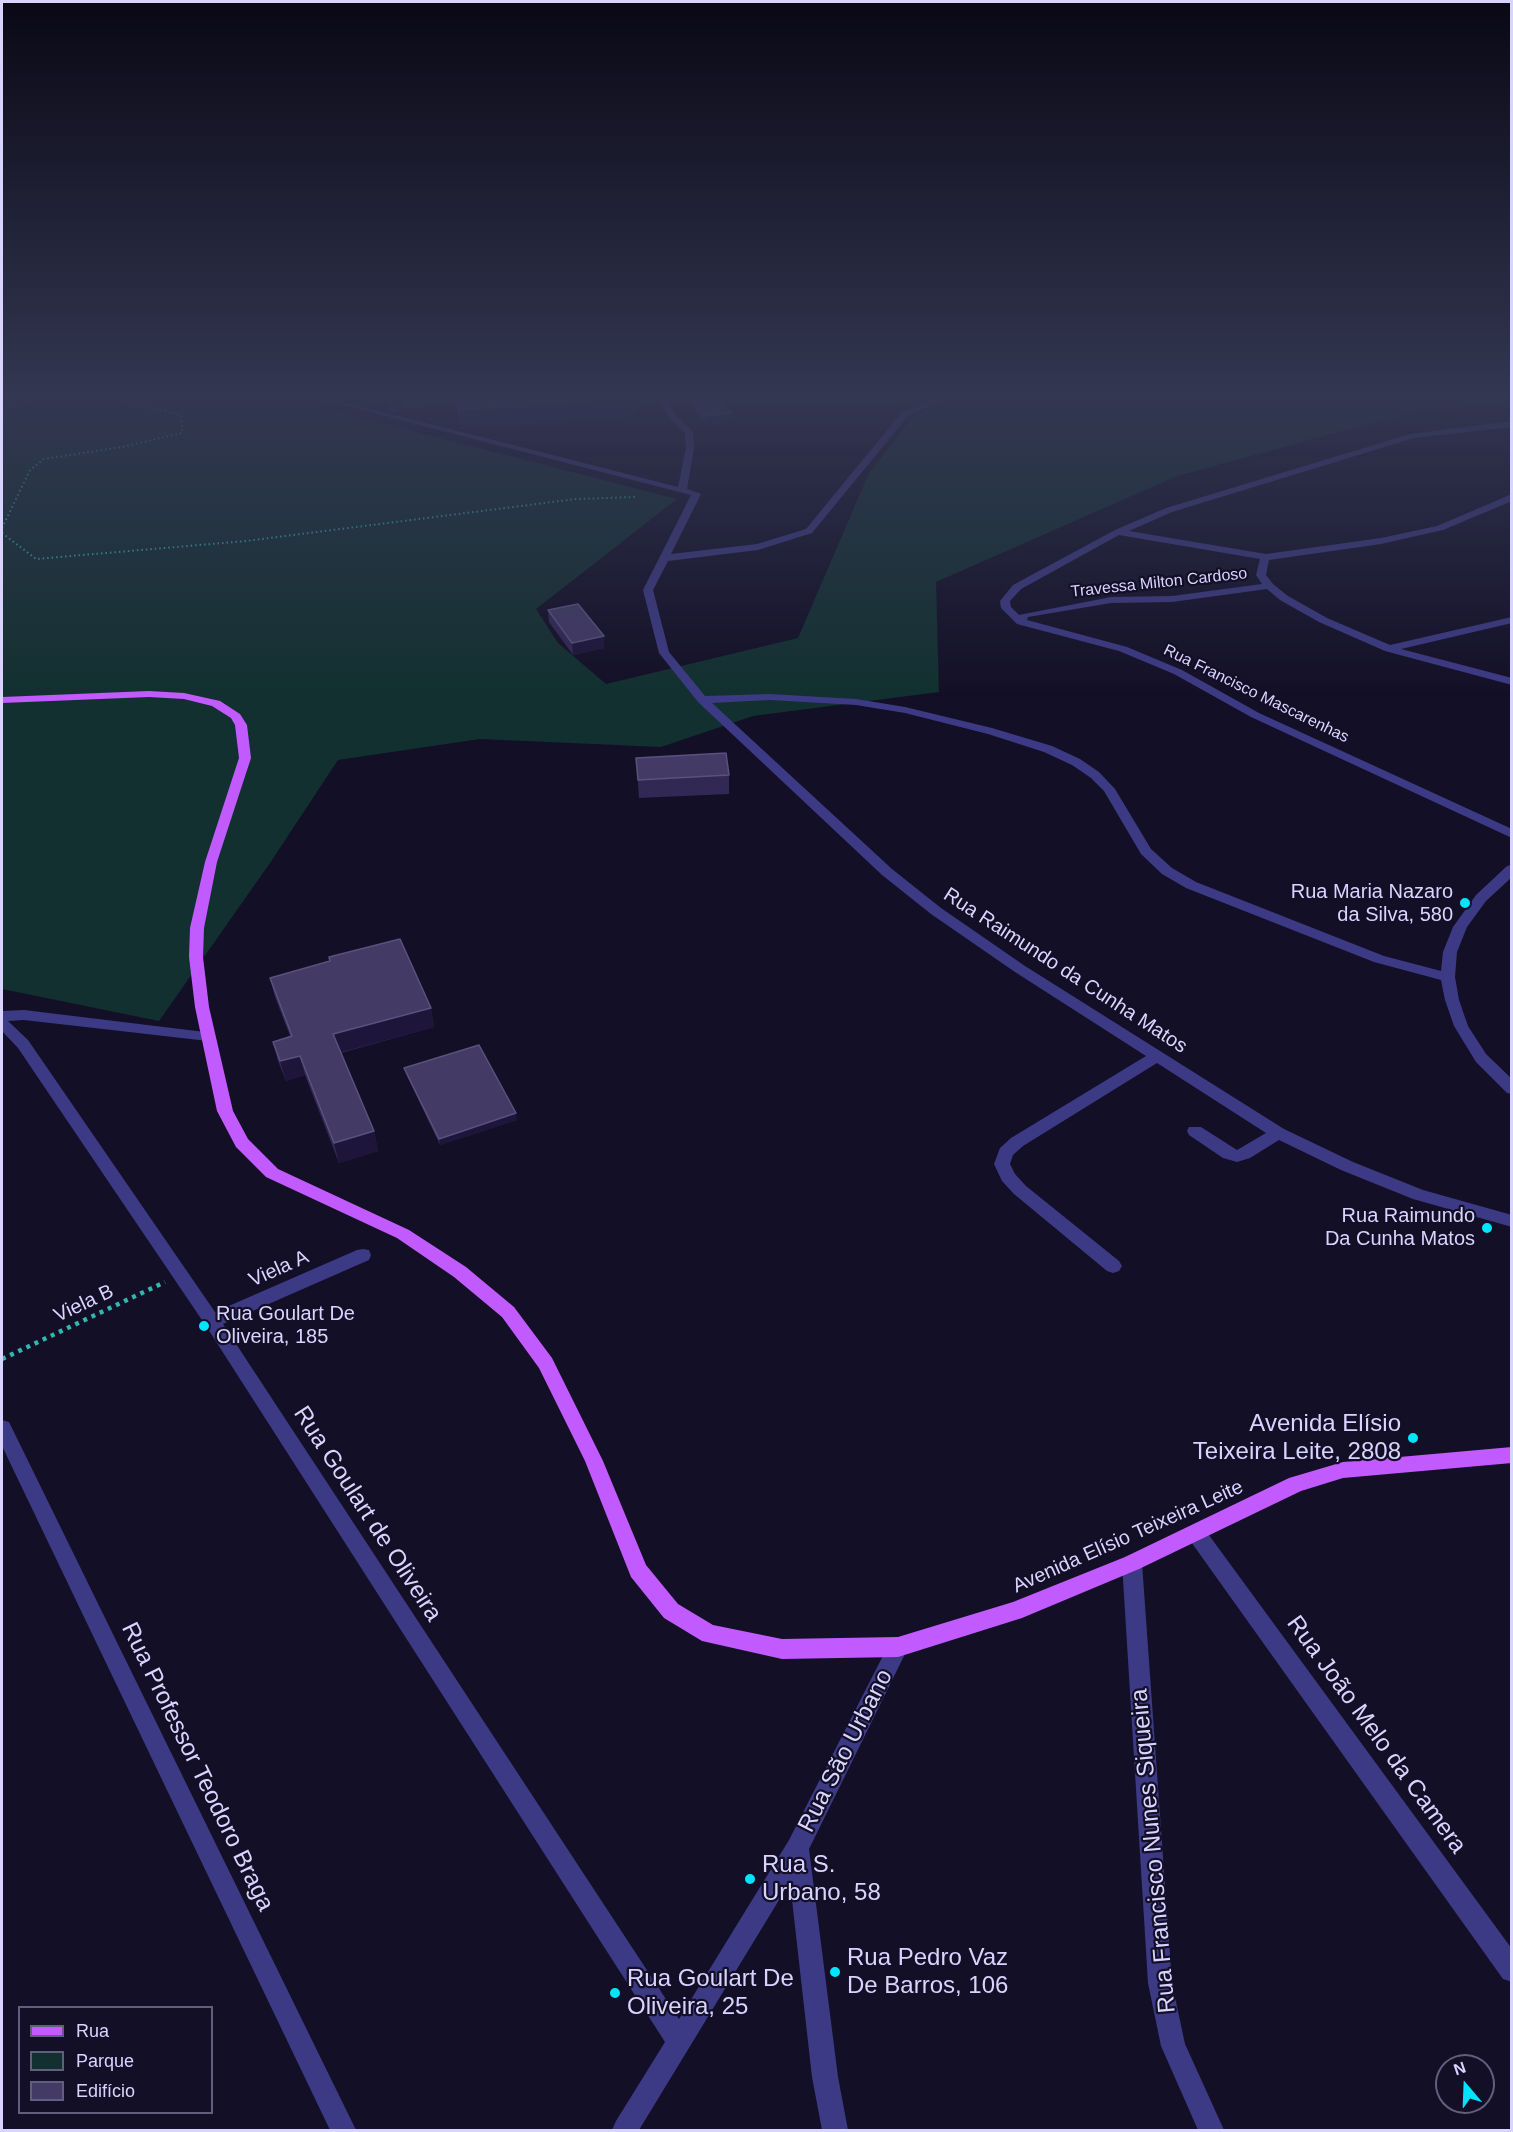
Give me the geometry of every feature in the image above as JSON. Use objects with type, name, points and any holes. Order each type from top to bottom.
[{"type":"main road","name":"Avenida Elísio Teixeira Leite","points":[[2,700],[149,694],[184,696],[216,703],[236,717],[241,725],[245,758],[210,862],[197,928],[195,957],[202,1007],[225,1111],[242,1143],[272,1173],[403,1234],[460,1272],[508,1312],[546,1363],[594,1461],[638,1571],[672,1611],[710,1634],[782,1649],[897,1647],[1016,1611],[1132,1563],[1296,1484],[1343,1470],[1512,1455]]},
{"type":"street","points":[[664,558],[694,498]]},
{"type":"street","points":[[664,558],[758,547],[809,531],[836,498]]},
{"type":"street","points":[[1017,619],[1006,608],[1005,600],[1017,587],[1118,532],[1169,510],[1207,498]]},
{"type":"street","points":[[1118,532],[1266,557],[1381,541],[1440,528],[1509,498]]},
{"type":"street","points":[[1266,557],[1262,563],[1261,575],[1269,586],[1284,598],[1323,620],[1389,648],[1512,682]]},
{"type":"street","name":"Rua Raimundo da Cunha Matos","points":[[664,558],[648,590],[664,653],[702,700],[887,872],[936,911],[1020,969],[1278,1132],[1347,1166],[1419,1195],[1512,1221]]},
{"type":"street","name":"Travessa Milton Cardoso","points":[[1017,619],[1024,615],[1111,600],[1172,599],[1269,586]]},
{"type":"street","name":"Rua Francisco Mascarenhas","points":[[1017,619],[1123,649],[1178,672],[1255,715],[1512,834]]},
{"type":"street","points":[[1389,648],[1512,620]]},
{"type":"street","points":[[702,700],[770,697],[856,702],[905,710],[992,730],[1048,750],[1076,762],[1095,775],[1109,789],[1146,851],[1167,871],[1183,880],[1378,959],[1448,977]]},
{"type":"street","points":[[1512,869],[1481,898],[1460,927],[1450,952],[1448,977],[1452,1000],[1461,1026],[1481,1058],[1512,1089]]},
{"type":"street","points":[[2,1016],[24,1015],[208,1036]]},
{"type":"street","name":"Rua Goulart de Oliveira","points":[[2,1023],[23,1044],[179,1276],[212,1321],[678,2040]]},
{"type":"street","points":[[1113,1266],[1020,1190],[1008,1177],[1002,1164],[1006,1152],[1017,1142],[1156,1056]]},
{"type":"street","points":[[1195,1131],[1229,1154],[1237,1156],[1244,1154],[1278,1132]]},
{"type":"street","name":"Viela A","points":[[212,1321],[363,1255]]},
{"type":"street","name":"Rua Professor Teodoro Braga","points":[[2,1428],[343,2130]]},
{"type":"street","name":"Rua João Melo da Camera","points":[[1196,1533],[1512,1970]]},
{"type":"street","name":"Rua Francisco Nunes Siqueira","points":[[1132,1563],[1160,1983],[1173,2046],[1210,2130]]},
{"type":"street","name":"Rua São Urbano","points":[[625,2130],[797,1848],[897,1647]]},
{"type":"street","points":[[797,1848],[825,2077],[835,2130]]},
{"type":"path","points":[[2,528],[16,498]]},
{"type":"path","points":[[2,533],[36,559],[246,541],[591,498]]},
{"type":"path","name":"Viela B","points":[[2,1359],[179,1276]]},
{"type":"green space","points":[[2,498],[677,499],[536,609],[558,643],[606,684],[798,638],[858,498],[1126,498],[936,582],[939,692],[753,716],[661,747],[480,739],[338,760],[270,863],[159,1021],[2,989]]},
{"type":"building","points":[[578,604],[604,636],[572,643],[548,610]]},
{"type":"building","points":[[726,753],[729,775],[638,780],[636,758]]},
{"type":"building","points":[[400,939],[431,1008],[333,1034],[374,1131],[334,1143],[300,1056],[280,1061],[273,1042],[292,1036],[270,978],[330,961],[329,957]]},
{"type":"building","points":[[479,1045],[516,1113],[439,1139],[404,1068]]},
{"type":"place","name":"Rua Maria Nazaro da Silva, 580","points":[[1465,903]]},
{"type":"place","name":"Rua Raimundo Da Cunha Matos","points":[[1487,1228]]},
{"type":"place","name":"Rua Goulart De Oliveira, 185","points":[[204,1326]]},
{"type":"place","name":"Avenida Elísio Teixeira Leite, 2808","points":[[1413,1438]]},
{"type":"place","name":"Rua S. Urbano, 58","points":[[750,1879]]},
{"type":"place","name":"Rua Pedro Vaz De Barros, 106","points":[[835,1972]]},
{"type":"place","name":"Rua Goulart De Oliveira, 25","points":[[615,1993]]}]
